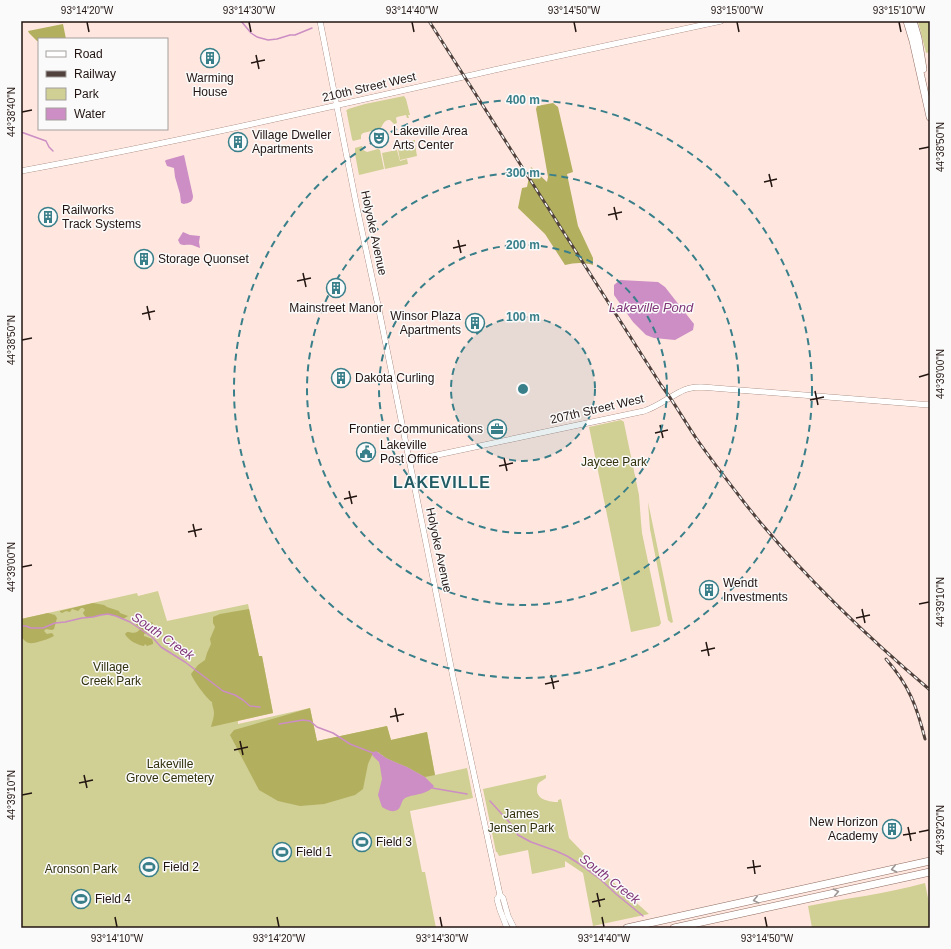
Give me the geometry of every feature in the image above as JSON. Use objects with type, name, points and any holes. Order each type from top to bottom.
[{"type":"main road","points":[[907,21],[930,117]]},
{"type":"main road","points":[[913,21],[921,51],[927,94],[926,97]]},
{"type":"main road","points":[[627,928],[930,861]]},
{"type":"main road","points":[[674,928],[930,872]]},
{"type":"street","name":"Holyoke Avenue","points":[[320,21],[336,106],[453,677],[500,895],[503,898],[508,916],[514,928]]},
{"type":"street","name":"210th Street West","points":[[21,171],[116,153],[336,106],[721,21]]},
{"type":"street","name":"207th Street West","points":[[409,461],[644,411],[658,405],[680,392],[701,386],[930,406]]},
{"type":"street","name":"Holyoke Avenue","points":[[500,895],[498,903],[507,928]]},
{"type":"green space","points":[[918,21],[930,21],[930,52],[926,53]]},
{"type":"green space","points":[[404,96],[410,115],[408,115],[409,118],[407,118],[406,115],[397,117],[397,123],[394,124],[390,120],[386,120],[380,129],[363,133],[361,135],[361,139],[353,141],[346,111],[348,109]]},
{"type":"green space","points":[[415,140],[417,156],[400,160],[397,144]]},
{"type":"green space","points":[[362,146],[363,150],[367,152],[378,149],[380,150],[384,169],[359,175],[355,148]]},
{"type":"green space","points":[[397,150],[400,161],[407,159],[408,164],[385,169],[382,153]]},
{"type":"green space","name":"Jaycee Park","points":[[621,420],[624,422],[639,495],[642,533],[661,623],[659,626],[631,632],[589,427]]},
{"type":"green space","points":[[648,502],[673,622],[671,623],[668,620],[650,529]]},
{"type":"green space","points":[[158,591],[167,621],[248,604],[259,656],[262,656],[273,713],[238,721],[238,724],[310,708],[317,741],[387,726],[391,740],[427,732],[435,775],[467,768],[473,798],[410,811],[422,872],[425,872],[436,928],[21,928],[21,619],[137,593],[138,596]]},
{"type":"green space","name":"James Jensen Park","points":[[546,775],[546,778],[538,784],[537,788],[539,796],[548,801],[558,802],[558,800],[561,799],[569,838],[602,872],[649,914],[593,926],[583,873],[565,861],[565,867],[532,874],[528,850],[499,856],[496,852],[483,789]]},
{"type":"green space","points":[[925,883],[930,908],[930,928],[812,928],[808,906],[881,893]]},
{"type":"shaded area","points":[[63,24],[66,38],[38,38],[37,41],[28,31]]},
{"type":"shaded area","points":[[553,103],[558,107],[573,172],[567,174],[578,226],[593,258],[593,265],[579,263],[565,265],[545,234],[518,208],[522,188],[527,187],[531,167],[547,182],[548,177],[536,109],[537,106]]},
{"type":"shaded area","points":[[93,603],[104,605],[128,616],[123,619],[106,614],[87,618],[83,613],[85,610],[83,608],[78,611],[72,609],[70,612],[60,612]]},
{"type":"shaded area","points":[[249,609],[259,656],[262,656],[273,713],[211,727],[214,713],[212,702],[200,689],[191,674],[198,665],[205,660],[211,644],[210,639],[215,627],[213,617],[220,614]]},
{"type":"shaded area","points":[[48,613],[55,615],[57,618],[54,629],[46,629],[44,631],[47,634],[52,633],[54,636],[42,641],[31,643],[26,642],[21,637],[21,619]]},
{"type":"shaded area","points":[[137,618],[141,620],[140,623],[142,625],[148,622],[153,623],[144,636],[152,639],[153,644],[147,646],[145,644],[144,646],[138,645],[126,636],[125,634],[127,632],[135,633],[140,629],[135,623]]},
{"type":"shaded area","points":[[310,708],[317,741],[387,726],[391,740],[427,732],[435,775],[425,777],[386,758],[378,752],[372,753],[368,764],[363,789],[355,795],[324,804],[300,806],[278,801],[259,790],[230,735],[234,730]]},
{"type":"water","points":[[184,155],[193,198],[189,203],[184,204],[181,203],[174,168],[167,166],[165,161]]},
{"type":"water","points":[[183,232],[190,235],[200,236],[200,248],[192,245],[180,244],[178,240]]},
{"type":"water","name":"Lakeville Pond","points":[[620,280],[658,282],[665,287],[694,324],[693,330],[675,340],[654,338],[646,335],[633,322],[614,295],[614,285]]},
{"type":"water","points":[[376,751],[386,758],[425,777],[434,786],[426,792],[409,796],[403,800],[399,808],[396,810],[391,811],[382,807],[378,795],[382,779],[380,766],[379,762],[372,755],[372,753]]},
{"type":"waterway","points":[[54,21],[69,21]]},
{"type":"waterway","points":[[241,21],[251,33],[257,37],[268,40],[295,35],[312,28]]},
{"type":"waterway","points":[[21,132],[46,141],[53,151]]},
{"type":"waterway","name":"South Creek","points":[[21,626],[43,628],[55,623],[82,618],[108,614],[116,616],[130,622],[152,637],[161,647],[185,662],[223,691],[235,695],[250,706],[260,707]]},
{"type":"waterway","name":"South Creek","points":[[279,724],[303,720],[310,721],[317,727],[333,733],[350,744],[373,753]]},
{"type":"waterway","name":"South Creek","points":[[432,788],[467,794]]},
{"type":"waterway","name":"South Creek","points":[[490,801],[510,823],[518,835],[531,842],[567,856],[578,863],[600,879],[643,916]]},
{"type":"railway","points":[[429,21],[661,385],[715,464],[747,506],[789,556],[857,625],[930,690]]},
{"type":"railway","points":[[886,659],[901,678],[911,697],[919,717],[925,739]]},
{"type":"place","name":"Warming House","points":[[210,58]]},
{"type":"place","name":"Lakeville Area Arts Center","points":[[379,138]]},
{"type":"place","name":"Village Dweller Apartments","points":[[238,142]]},
{"type":"place","name":"Railworks Track Systems","points":[[48,217]]},
{"type":"place","name":"Storage Quonset","points":[[144,259]]},
{"type":"place","name":"Mainstreet Manor","points":[[336,288]]},
{"type":"place","name":"Winsor Plaza Apartments","points":[[475,323]]},
{"type":"place","name":"Dakota Curling","points":[[341,378]]},
{"type":"place","name":"Frontier Communications","points":[[497,429]]},
{"type":"place","name":"Lakeville Post Office","points":[[366,452]]},
{"type":"place","name":"Wendt Investments","points":[[709,590]]},
{"type":"place","name":"New Horizon Academy","points":[[892,829]]},
{"type":"place","name":"Field 3","points":[[362,842]]},
{"type":"place","name":"Field 1","points":[[282,852]]},
{"type":"place","name":"Field 2","points":[[149,867]]},
{"type":"place","name":"Field 4","points":[[81,899]]},
{"type":"district","name":"LAKEVILLE","points":[[442,482]]},
{"type":"park label","name":"Village Creek Park","points":[[111,674]]},
{"type":"park label","name":"Lakeville Grove Cemetery","points":[[170,771]]},
{"type":"park label","name":"Aronson Park","points":[[81,869]]}]
